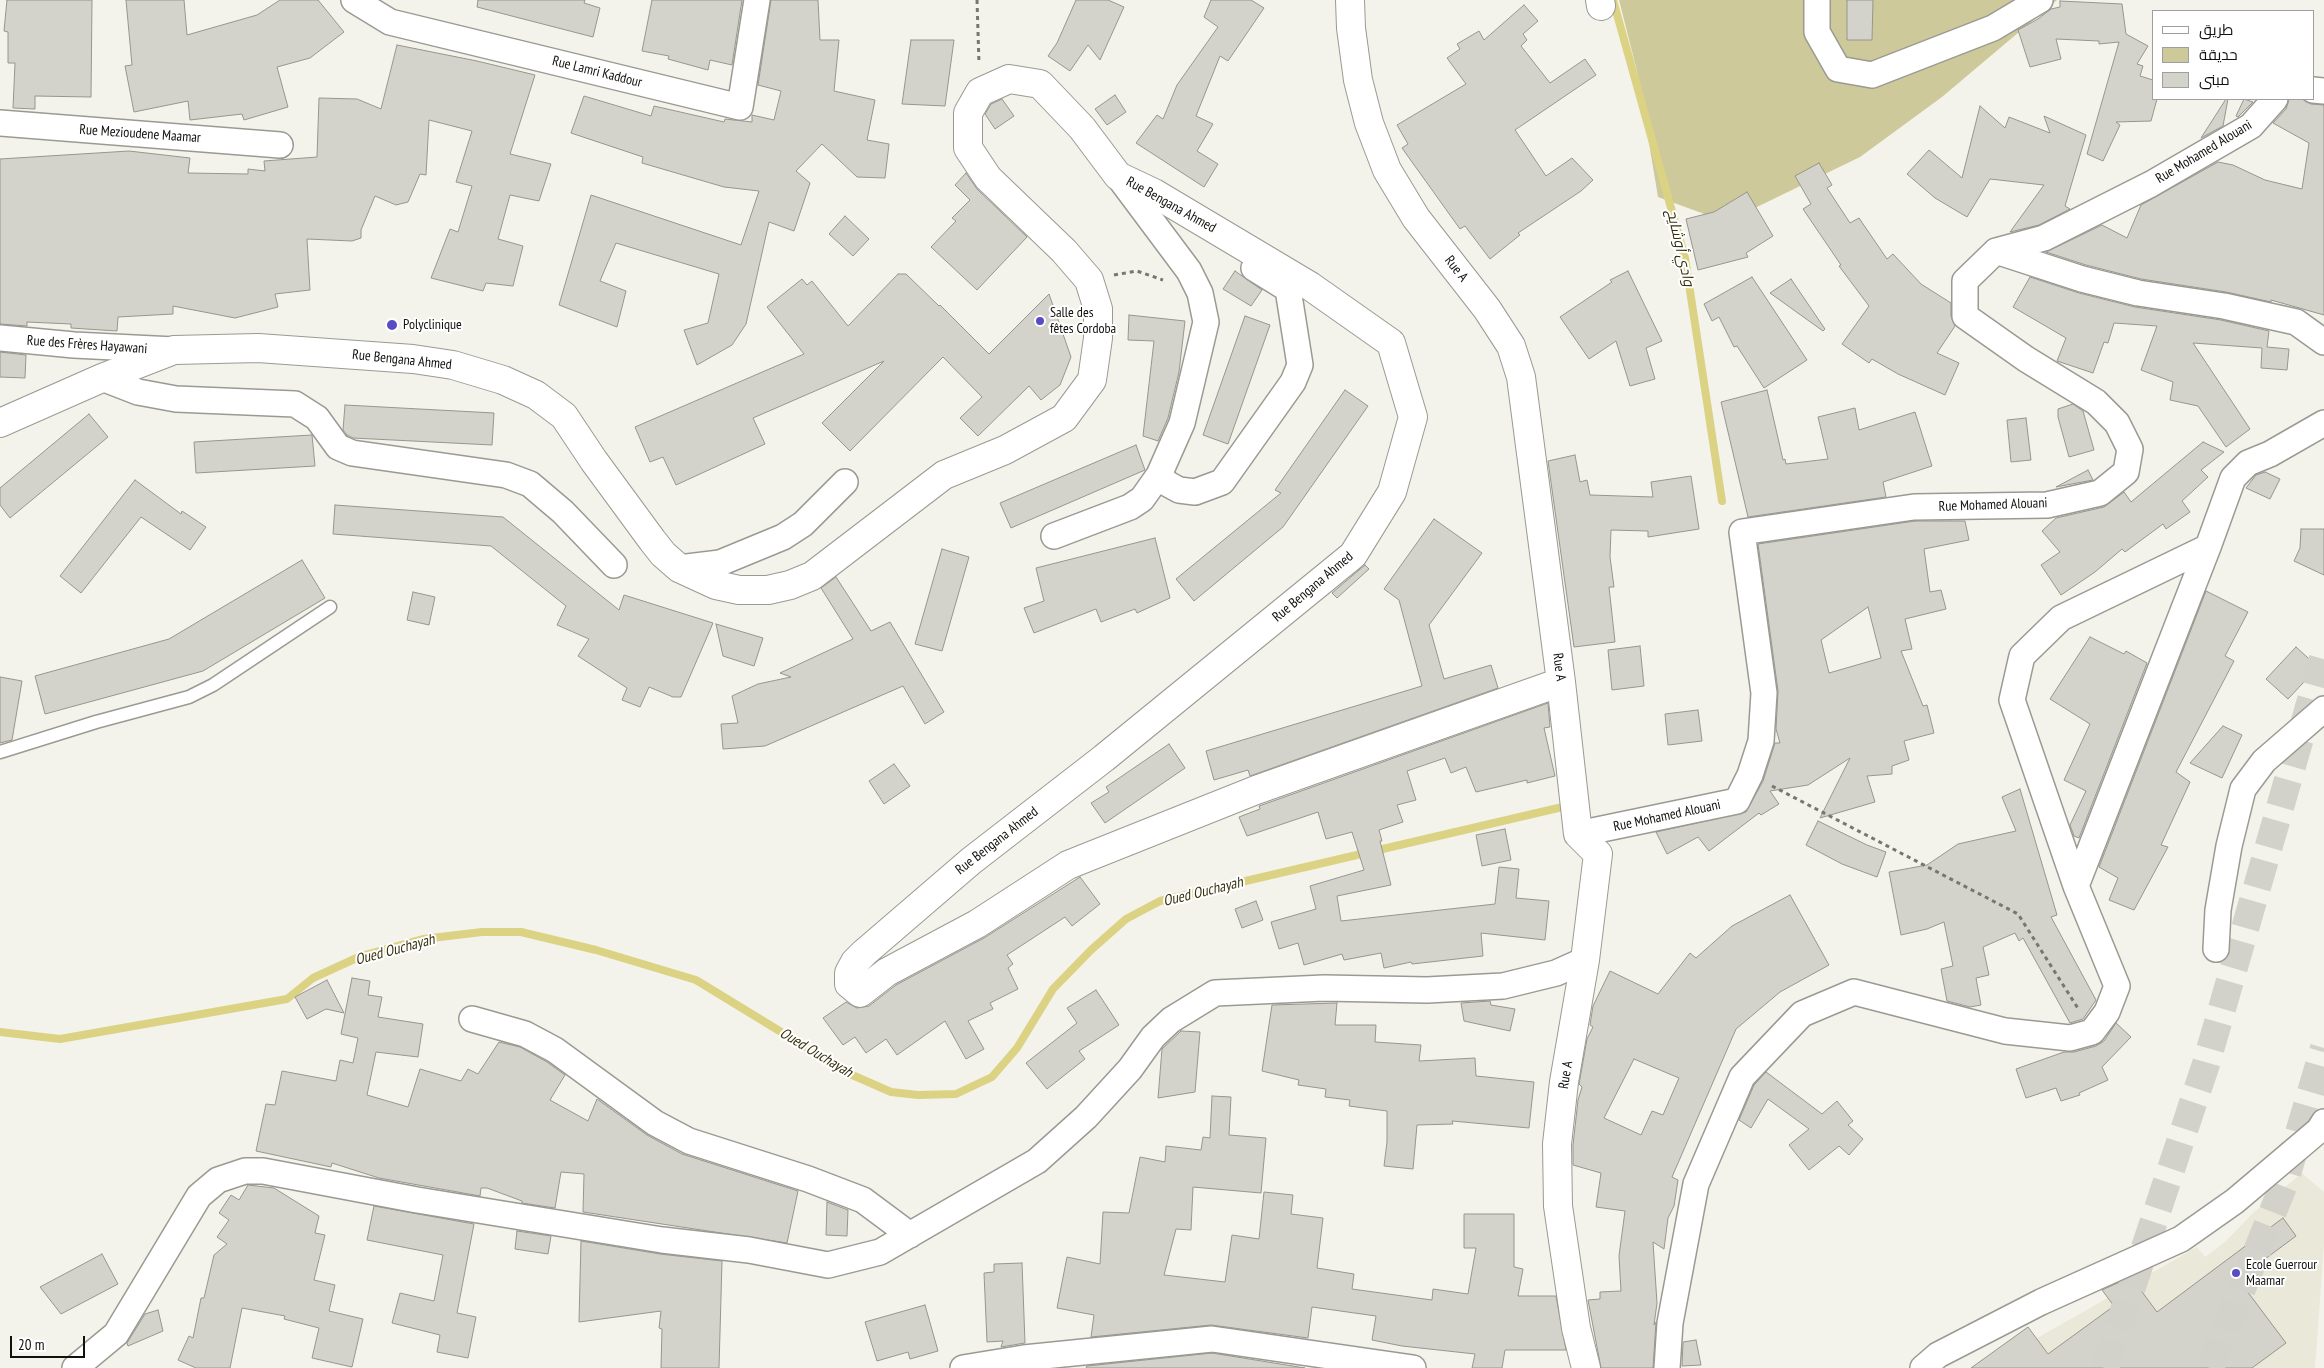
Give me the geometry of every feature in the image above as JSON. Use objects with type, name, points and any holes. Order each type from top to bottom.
[{"type":"street","name":"Rue Lamri Kaddour","points":[[354,0],[390,22],[740,107],[757,0]]},
{"type":"street","name":"Rue A","points":[[1350,0],[1351,28],[1358,80],[1369,123],[1387,170],[1416,218],[1487,310],[1512,346],[1521,377],[1561,682],[1578,834],[1598,854],[1585,960],[1564,1082],[1557,1144],[1558,1206],[1576,1328],[1586,1368]]},
{"type":"street","points":[[1817,0],[1817,32],[1838,69],[1872,75],[1993,28],[2040,0]]},
{"type":"street","name":"Rue Bengana Ahmed","points":[[0,423],[102,378],[174,350],[258,348],[413,359],[452,365],[503,380],[536,395],[564,416],[594,461],[652,540],[663,554],[679,568],[716,585],[739,590],[768,590],[790,585],[812,576],[944,475],[1005,450],[1064,418],[1092,380],[1098,338],[1098,309],[1089,280],[1064,251],[988,178],[968,148],[968,113],[980,92],[1009,79],[1040,84],[1082,128],[1118,176],[1154,193],[1310,286],[1391,343],[1413,417],[1392,492],[1353,555],[1104,758],[971,861],[855,962],[850,973],[850,984],[860,993],[887,972],[978,924],[1068,865],[1256,790],[1561,682]]},
{"type":"street","name":"Rue Mohamed Alouani","points":[[1578,834],[1737,801],[1750,775],[1761,741],[1764,693],[1742,532],[1914,507],[2047,505],[2100,493],[2126,472],[2130,449],[2117,423],[2096,402],[2026,359],[1965,316],[1965,281],[1996,251],[2044,238],[2151,184],[2251,126],[2274,100]]},
{"type":"street","name":"Rue Mezioudene Maamar","points":[[0,123],[280,145]]},
{"type":"street","points":[[1054,536],[1130,507],[1142,498],[1160,475],[1182,424],[1206,322],[1200,293],[1189,271],[1118,176]]},
{"type":"street","points":[[1160,475],[1168,484],[1179,490],[1195,492],[1222,482],[1293,382],[1300,365],[1288,289],[1202,237]]},
{"type":"street","points":[[1996,251],[2082,279],[2138,293],[2224,306],[2296,322],[2324,342]]},
{"type":"street","name":"Rue des Frères Hayawani","points":[[0,338],[74,345],[174,350]]},
{"type":"street","points":[[102,378],[138,392],[176,399],[296,404],[317,418],[338,448],[352,453],[506,475],[530,484],[563,512],[614,565]]},
{"type":"street","points":[[2076,886],[2233,478],[2248,463],[2270,454],[2324,423]]},
{"type":"street","points":[[679,568],[720,563],[782,536],[803,524],[845,482]]},
{"type":"street","points":[[1667,1368],[1670,1323],[1696,1184],[1742,1077],[1802,1014],[1854,992],[2005,1031],[2070,1038],[2092,1032],[2107,1012],[2117,986],[2076,886],[2012,700],[2022,656],[2061,618],[2208,547]]},
{"type":"street","points":[[2216,949],[2215,932],[2228,846],[2243,789],[2264,761],[2324,709]]},
{"type":"street","points":[[76,1368],[116,1334],[199,1196],[218,1180],[245,1171],[263,1171],[417,1200],[662,1240],[749,1250],[828,1265],[880,1252],[1037,1161],[1092,1110],[1130,1069],[1153,1037],[1171,1020],[1215,993],[1324,988],[1427,990],[1503,986],[1556,973],[1585,960]]},
{"type":"street","points":[[472,1019],[525,1034],[555,1050],[655,1123],[689,1141],[808,1179],[863,1200],[910,1235]]},
{"type":"street","points":[[1923,1368],[1938,1355],[2041,1302],[2181,1238],[2235,1201],[2319,1130],[2324,1122]]},
{"type":"street","points":[[963,1368],[1024,1358],[1212,1339],[1413,1368]]},
{"type":"lane","points":[[0,752],[96,722],[189,698],[213,685],[330,607]]},
{"type":"path","points":[[977,0],[980,92]]},
{"type":"path","points":[[1089,280],[1137,271],[1200,293]]},
{"type":"path","points":[[1750,775],[2018,914],[2092,1032]]},
{"type":"shaded area","name":"Ecole Guerrour Maamar","points":[[2302,1173],[2324,1192],[2324,1245],[2315,1368],[1994,1368],[2025,1345],[2197,1247],[2205,1257],[2225,1242],[2253,1213]]},
{"type":"green space","points":[[1619,0],[2057,0],[1942,97],[1860,157],[1726,222],[1658,197],[1637,71]]},
{"type":"building","points":[[7,0],[92,0],[91,97],[35,96],[35,109],[13,108],[15,63],[8,63],[8,32],[4,31]]},
{"type":"building","points":[[126,0],[184,0],[187,35],[257,15],[280,0],[318,0],[344,32],[310,58],[277,67],[288,107],[244,120],[242,114],[190,120],[188,101],[134,112],[125,66],[132,65]]},
{"type":"building","points":[[478,0],[585,0],[584,3],[600,8],[593,37],[477,7]]},
{"type":"building","points":[[652,0],[742,0],[732,65],[710,60],[708,70],[668,59],[669,56],[642,51]]},
{"type":"building","points":[[771,0],[818,0],[820,40],[839,40],[834,91],[875,100],[867,140],[889,144],[885,178],[857,177],[822,144],[796,171],[810,183],[794,231],[769,222],[746,324],[732,345],[697,365],[684,330],[708,323],[719,274],[616,243],[600,281],[626,291],[617,327],[559,305],[591,195],[741,245],[759,191],[724,187],[642,163],[643,157],[571,133],[584,96],[651,116],[654,106],[724,122],[725,119],[752,122],[752,115],[774,120],[781,91],[758,85]]},
{"type":"building","points":[[1076,0],[1108,0],[1124,7],[1100,60],[1088,45],[1070,71],[1048,56],[1057,43]]},
{"type":"building","points":[[1211,0],[1251,0],[1264,8],[1228,61],[1220,56],[1196,116],[1213,124],[1197,151],[1218,164],[1204,187],[1136,143],[1157,115],[1163,119],[1177,85],[1218,27],[1204,17]]},
{"type":"building","points":[[1847,0],[1873,0],[1872,40],[1847,40]]},
{"type":"building","points":[[2060,1],[2122,4],[2126,34],[2148,46],[2137,64],[2143,66],[2140,76],[2152,80],[2152,100],[2157,100],[2151,121],[2116,122],[2120,125],[2103,161],[2087,154],[2119,42],[2099,44],[2099,41],[2056,39],[2061,59],[2030,67],[2018,30],[2051,9],[2060,7]]},
{"type":"building","points":[[1524,5],[1538,21],[1523,34],[1527,40],[1521,46],[1550,83],[1585,59],[1596,75],[1515,130],[1546,176],[1572,158],[1593,180],[1581,191],[1518,233],[1520,235],[1490,259],[1465,226],[1460,229],[1402,148],[1408,144],[1397,125],[1466,84],[1447,58],[1460,49],[1457,44],[1479,31],[1484,40]]},
{"type":"building","points":[[911,40],[954,40],[945,106],[902,104]]},
{"type":"building","points":[[397,45],[535,75],[510,154],[551,164],[539,201],[510,195],[498,239],[523,246],[513,286],[486,283],[483,291],[431,278],[450,229],[458,232],[472,186],[456,182],[472,131],[429,120],[426,175],[420,174],[408,202],[396,205],[375,196],[361,230],[361,238],[352,241],[307,239],[310,290],[275,294],[278,307],[235,318],[173,306],[173,314],[118,317],[117,331],[71,328],[71,324],[27,322],[27,326],[0,324],[0,159],[129,151],[190,158],[188,173],[248,174],[248,169],[265,171],[264,161],[317,157],[319,98],[357,99],[381,109]]},
{"type":"building","points":[[1115,95],[1126,112],[1107,125],[1095,109]]},
{"type":"building","points":[[1002,99],[1014,116],[995,129],[985,114],[991,104]]},
{"type":"building","points":[[2225,100],[2228,100],[2223,126],[2201,138]]},
{"type":"building","points":[[2244,100],[2253,102],[2238,117],[2236,116]]},
{"type":"building","points":[[2289,100],[2304,100],[2311,104],[2324,105],[2324,315],[2271,300],[2271,302],[2226,292],[2141,279],[2086,265],[2046,252],[2102,225],[2127,238],[2141,205],[2218,162],[2233,165],[2265,180],[2302,189],[2309,143],[2273,123],[2286,109]]},
{"type":"building","points":[[1980,106],[2005,128],[2009,117],[2050,133],[2044,116],[2086,135],[2065,206],[2070,209],[2039,225],[2010,232],[2044,185],[1990,179],[1967,217],[1935,198],[1907,174],[1929,150],[1962,178]]},
{"type":"building","points":[[1819,163],[1832,185],[1827,188],[1850,223],[1859,218],[1887,259],[1893,254],[1921,284],[1951,303],[1951,316],[1955,326],[1937,353],[1959,363],[1945,395],[1898,374],[1872,359],[1869,363],[1842,344],[1869,306],[1839,266],[1841,265],[1803,209],[1811,204],[1795,176]]},
{"type":"building","points":[[966,173],[977,189],[1027,237],[977,290],[931,247],[956,221],[952,218],[970,200],[955,185]]},
{"type":"building","points":[[1747,192],[1773,236],[1746,253],[1748,257],[1698,270],[1686,219],[1714,212]]},
{"type":"building","points":[[845,216],[869,239],[853,256],[829,234]]},
{"type":"building","points":[[1235,271],[1262,290],[1251,306],[1223,289]]},
{"type":"building","points":[[1628,271],[1662,341],[1646,348],[1655,379],[1630,386],[1616,341],[1589,359],[1560,317],[1612,282],[1610,280]]},
{"type":"building","points":[[898,274],[906,274],[989,354],[1049,294],[1071,357],[1060,385],[1041,400],[1029,386],[978,436],[960,418],[982,397],[943,357],[850,451],[822,423],[884,361],[753,418],[765,444],[676,485],[663,457],[650,462],[635,427],[804,354],[767,307],[802,279],[807,285],[812,281],[848,326]]},
{"type":"building","points":[[1752,277],[1807,360],[1764,388],[1737,346],[1734,347],[1719,317],[1712,321],[1704,304]]},
{"type":"building","points":[[2030,277],[2079,293],[2135,307],[2221,320],[2269,331],[2267,347],[2289,349],[2287,370],[2261,368],[2262,348],[2193,343],[2250,429],[2226,447],[2198,406],[2170,400],[2173,382],[2141,370],[2157,326],[2114,323],[2108,343],[2104,342],[2093,373],[2057,361],[2066,338],[2013,307]]},
{"type":"building","points":[[1791,279],[1825,329],[1823,331],[1770,293]]},
{"type":"building","points":[[1129,315],[1185,321],[1179,372],[1168,418],[1158,441],[1143,436],[1154,341],[1128,340]]},
{"type":"building","points":[[1245,316],[1270,325],[1228,444],[1203,435]]},
{"type":"building","points":[[0,352],[26,355],[25,378],[0,377]]},
{"type":"building","points":[[1345,390],[1368,406],[1283,527],[1194,601],[1176,579],[1281,493],[1275,490]]},
{"type":"building","points":[[1767,390],[1783,460],[1785,459],[1786,464],[1828,459],[1818,417],[1855,408],[1859,430],[1915,412],[1932,466],[1883,482],[1886,497],[1748,517],[1721,402]]},
{"type":"building","points":[[2073,404],[2083,411],[2094,450],[2069,457],[2058,417],[2058,409]]},
{"type":"building","points":[[345,405],[494,413],[492,445],[353,438],[343,430]]},
{"type":"building","points":[[89,414],[108,437],[10,518],[0,505],[0,488]]},
{"type":"building","points":[[2026,418],[2031,460],[2011,462],[2007,420]]},
{"type":"building","points":[[312,435],[315,466],[196,473],[194,442]]},
{"type":"building","points":[[2203,442],[2224,452],[2201,470],[2208,477],[2182,501],[2190,512],[2166,529],[2163,524],[2125,552],[2122,549],[2095,572],[2061,595],[2041,565],[2060,552],[2042,531],[2056,518],[2104,507],[2124,492],[2131,502]]},
{"type":"building","points":[[1136,445],[1145,470],[1011,528],[1000,503]]},
{"type":"building","points":[[1575,455],[1580,482],[1587,480],[1590,495],[1653,497],[1651,482],[1691,476],[1699,529],[1648,537],[1648,531],[1611,530],[1610,557],[1614,587],[1609,587],[1615,642],[1574,647],[1548,461]]},
{"type":"building","points":[[2088,470],[2093,480],[2056,487]]},
{"type":"building","points":[[2265,472],[2280,479],[2270,499],[2246,488],[2256,475]]},
{"type":"building","points":[[135,480],[181,514],[182,511],[206,527],[190,550],[141,517],[81,593],[60,576]]},
{"type":"building","points":[[335,505],[503,517],[619,610],[624,595],[713,623],[681,697],[673,697],[649,687],[640,707],[622,700],[627,688],[578,656],[589,639],[557,625],[566,606],[491,546],[333,534]]},
{"type":"building","points":[[1434,519],[1482,553],[1429,625],[1444,679],[1491,665],[1498,688],[1250,776],[1248,770],[1214,780],[1206,751],[1422,686],[1399,600],[1384,589]]},
{"type":"building","points":[[1915,521],[1965,521],[1969,540],[1924,549],[1930,592],[1941,590],[1946,609],[1905,619],[1912,649],[1901,651],[1923,706],[1927,705],[1934,733],[1904,741],[1909,760],[1892,766],[1892,774],[1867,776],[1875,802],[1820,818],[1850,758],[1808,785],[1770,791],[1779,804],[1761,815],[1759,813],[1709,851],[1698,837],[1667,854],[1656,832],[1746,812],[1763,781],[1775,743],[1780,743],[1776,729],[1778,691],[1758,544]],"holes":[[[1868,607],[1881,658],[1829,673],[1821,640]]]},
{"type":"building","points":[[2301,529],[2324,529],[2324,575],[2294,561],[2300,548]]},
{"type":"building","points":[[1155,538],[1170,598],[1137,613],[1135,609],[1101,622],[1096,609],[1034,633],[1024,608],[1044,601],[1036,568]]},
{"type":"building","points":[[942,549],[969,557],[942,651],[915,644]]},
{"type":"building","points":[[302,560],[325,598],[203,671],[45,714],[35,676],[169,639]]},
{"type":"building","points":[[1365,565],[1369,569],[1337,598],[1332,593]]},
{"type":"building","points":[[836,577],[871,631],[890,622],[944,712],[925,724],[903,686],[765,746],[723,749],[721,724],[738,723],[732,696],[758,684],[791,677],[780,673],[853,639],[821,588]]},
{"type":"building","points":[[2206,591],[2248,612],[2225,656],[2234,661],[2176,772],[2190,782],[2161,845],[2168,847],[2134,910],[2109,900],[2118,878],[2099,867]]},
{"type":"building","points":[[413,592],[435,597],[429,625],[407,620]]},
{"type":"building","points":[[716,624],[763,638],[754,666],[723,656]]},
{"type":"building","points":[[2090,637],[2124,654],[2126,651],[2147,663],[2079,838],[2074,836],[2070,825],[2086,791],[2064,780],[2090,724],[2050,699]]},
{"type":"building","points":[[1640,646],[1644,686],[1612,690],[1608,650]]},
{"type":"building","points":[[2296,647],[2318,667],[2288,699],[2266,679]]},
{"type":"building","points":[[0,677],[22,681],[12,740],[0,743]]},
{"type":"building","points":[[1548,703],[1550,727],[1544,728],[1555,776],[1527,783],[1527,780],[1476,792],[1466,767],[1451,773],[1445,758],[1407,771],[1416,800],[1397,805],[1403,822],[1379,830],[1391,885],[1337,896],[1341,921],[1495,904],[1499,867],[1519,869],[1516,898],[1549,901],[1545,940],[1481,933],[1483,956],[1412,964],[1411,962],[1384,968],[1381,953],[1344,960],[1342,954],[1304,965],[1298,943],[1279,949],[1271,922],[1316,909],[1310,886],[1364,870],[1352,832],[1326,839],[1318,812],[1247,836],[1239,817],[1260,809],[1259,806]]},
{"type":"building","points":[[1698,710],[1702,741],[1668,745],[1665,714]]},
{"type":"building","points":[[2223,726],[2242,735],[2222,778],[2190,763]]},
{"type":"building","points":[[1169,744],[1185,768],[1105,823],[1091,803],[1109,792],[1106,787]]},
{"type":"building","points":[[894,764],[910,786],[884,804],[869,781]]},
{"type":"building","points":[[2020,789],[2057,915],[2051,917],[2096,1000],[2083,1019],[2070,1023],[2023,938],[2019,941],[2015,933],[1983,947],[1989,975],[1976,978],[1981,1005],[1970,1007],[1947,1001],[1941,969],[1953,966],[1944,922],[1927,929],[1901,935],[1889,872],[1927,865],[1958,844],[2016,831],[2002,797]]},
{"type":"building","points":[[1818,821],[1867,845],[1886,852],[1877,877],[1842,864],[1806,845]]},
{"type":"building","points":[[1505,829],[1511,860],[1482,866],[1476,835]]},
{"type":"building","points":[[1080,877],[1100,904],[1072,926],[1065,917],[1007,955],[1013,964],[1008,968],[1018,989],[990,1003],[993,1009],[968,1021],[984,1049],[966,1059],[945,1021],[897,1055],[886,1039],[866,1053],[855,1037],[843,1045],[823,1018],[846,1002],[857,1008],[869,1006],[896,985],[984,938]]},
{"type":"building","points":[[1790,895],[1829,965],[1780,992],[1736,1029],[1672,1177],[1678,1180],[1674,1206],[1668,1218],[1664,1249],[1653,1242],[1657,1303],[1654,1325],[1656,1322],[1653,1368],[1601,1368],[1588,1300],[1600,1299],[1600,1292],[1621,1291],[1619,1256],[1625,1211],[1596,1207],[1601,1173],[1573,1165],[1573,1145],[1578,1100],[1582,1087],[1579,1084],[1587,1039],[1593,1027],[1590,1025],[1593,1006],[1610,971],[1658,994],[1690,953],[1696,958],[1732,926]],"holes":[[[1634,1059],[1679,1078],[1663,1115],[1652,1111],[1641,1135],[1604,1118]]]},
{"type":"building","points":[[1256,901],[1263,920],[1242,928],[1235,909]]},
{"type":"building","points":[[352,978],[370,981],[368,995],[382,997],[378,1017],[423,1024],[418,1057],[376,1052],[367,1095],[408,1107],[420,1069],[461,1081],[468,1069],[478,1074],[499,1042],[520,1047],[547,1062],[565,1075],[550,1100],[588,1121],[597,1099],[647,1135],[682,1154],[798,1191],[787,1243],[583,1212],[584,1174],[561,1172],[555,1208],[522,1203],[522,1201],[487,1188],[481,1188],[480,1196],[379,1178],[332,1163],[331,1167],[256,1151],[266,1104],[275,1105],[282,1071],[336,1081],[340,1060],[353,1063],[358,1038],[341,1034]]},
{"type":"building","points":[[327,980],[344,1013],[326,1009],[307,1019],[295,997]]},
{"type":"building","points":[[1096,990],[1119,1025],[1079,1051],[1085,1059],[1047,1089],[1026,1063],[1077,1023],[1067,1008]]},
{"type":"building","points":[[1490,1001],[1491,1005],[1515,1009],[1510,1031],[1464,1021],[1461,1003]]},
{"type":"building","points":[[1337,1003],[1335,1025],[1376,1025],[1375,1042],[1421,1045],[1419,1061],[1475,1058],[1476,1076],[1534,1082],[1529,1128],[1452,1121],[1453,1124],[1417,1125],[1413,1169],[1384,1166],[1387,1142],[1387,1111],[1349,1106],[1350,1100],[1325,1097],[1326,1089],[1298,1085],[1299,1080],[1262,1071],[1272,1005]]},
{"type":"building","points":[[2116,1023],[2131,1037],[2102,1067],[2108,1080],[2079,1093],[2080,1095],[2061,1101],[2056,1088],[2026,1098],[2016,1069],[2064,1052],[2074,1052],[2096,1046],[2104,1041]]},
{"type":"building","points":[[1181,1031],[1200,1032],[1195,1092],[1158,1098],[1162,1049]]},
{"type":"building","points":[[1766,1072],[1822,1114],[1837,1101],[1853,1121],[1848,1125],[1863,1139],[1849,1155],[1839,1146],[1809,1170],[1789,1145],[1809,1129],[1768,1099],[1751,1128],[1739,1120],[1754,1085]]},
{"type":"building","points":[[1212,1096],[1231,1097],[1229,1135],[1266,1138],[1261,1193],[1193,1187],[1191,1230],[1176,1229],[1164,1275],[1225,1282],[1232,1235],[1259,1239],[1264,1192],[1293,1195],[1291,1214],[1323,1218],[1317,1268],[1354,1274],[1352,1289],[1432,1300],[1433,1289],[1468,1294],[1476,1248],[1464,1248],[1464,1214],[1514,1214],[1514,1267],[1523,1269],[1518,1296],[1556,1296],[1566,1350],[1505,1350],[1502,1368],[1472,1368],[1475,1354],[1402,1346],[1372,1340],[1376,1316],[1312,1307],[1308,1338],[1211,1325],[1091,1337],[1094,1315],[1057,1308],[1067,1257],[1100,1264],[1103,1212],[1129,1213],[1140,1157],[1165,1162],[1166,1146],[1201,1150],[1203,1137],[1210,1138]]},
{"type":"building","points":[[248,1185],[274,1188],[319,1216],[315,1233],[325,1235],[314,1280],[335,1285],[329,1311],[363,1319],[352,1367],[312,1358],[319,1328],[284,1319],[285,1316],[242,1308],[230,1368],[196,1368],[178,1360],[189,1336],[193,1338],[201,1298],[204,1298],[214,1255],[227,1244],[217,1237],[229,1220],[219,1213],[231,1195],[239,1200]]},
{"type":"building","points":[[827,1202],[848,1210],[847,1236],[826,1235]]},
{"type":"building","points":[[374,1206],[474,1224],[457,1313],[476,1317],[468,1358],[437,1352],[440,1335],[392,1323],[400,1293],[434,1301],[443,1255],[367,1240]]},
{"type":"building","points":[[2283,1218],[2296,1236],[2238,1279],[2286,1343],[2252,1368],[1971,1368],[2028,1327],[2048,1354],[2114,1306],[2102,1290],[2131,1277],[2157,1312]]},
{"type":"building","points":[[517,1231],[551,1236],[548,1254],[515,1249]]},
{"type":"building","points":[[581,1241],[660,1254],[722,1261],[719,1368],[661,1368],[662,1329],[659,1328],[661,1311],[579,1322]]},
{"type":"building","points":[[102,1254],[118,1284],[61,1314],[40,1287]]},
{"type":"building","points":[[1022,1263],[1025,1343],[1001,1347],[1003,1341],[987,1342],[984,1273],[994,1272],[994,1264]]},
{"type":"building","points":[[925,1305],[938,1351],[910,1359],[908,1352],[877,1361],[865,1322]]},
{"type":"building","points":[[158,1310],[163,1331],[128,1346],[127,1343],[145,1314]]},
{"type":"building","points":[[1696,1340],[1701,1365],[1682,1366],[1683,1342]]},
{"type":"building","points":[[1212,1353],[1305,1368],[1086,1368],[1087,1366]]},
{"type":"waterway","name":"وادي أوشايح","points":[[1613,0],[1685,258],[1722,501]]},
{"type":"waterway","name":"Oued Ouchayah","points":[[0,1032],[60,1039],[287,999],[313,978],[361,956],[423,939],[482,932],[521,932],[596,950],[696,980],[850,1074],[891,1092],[918,1095],[956,1094],[992,1077],[1017,1048],[1053,989],[1091,950],[1126,919],[1160,901],[1571,805]]},
{"type":"tunnel","points":[[2105,1368],[2206,1064],[2324,655]]},
{"type":"tunnel","points":[[2210,1368],[2284,1184],[2324,1048]]},
{"type":"place","name":"Salle des fêtes Cordoba","points":[[1040,321]]},
{"type":"place","name":"Polyclinique","points":[[392,325]]},
{"type":"place","name":"Ecole Guerrour Maamar","points":[[2236,1273]]}]
